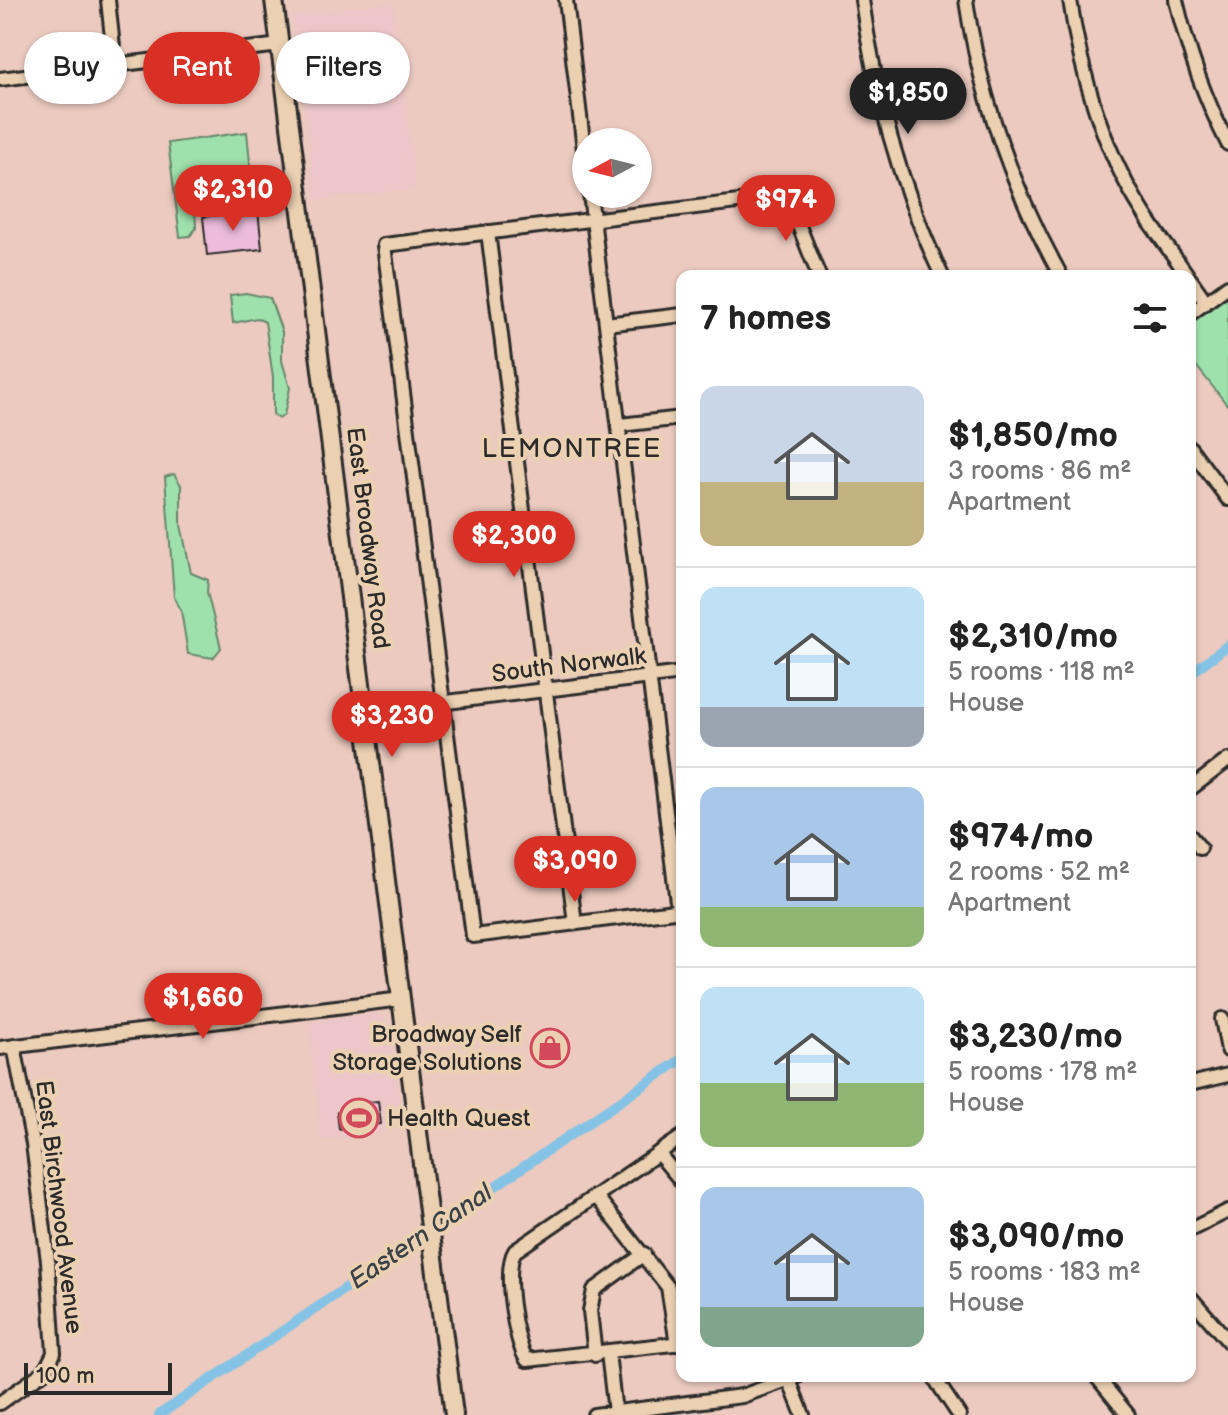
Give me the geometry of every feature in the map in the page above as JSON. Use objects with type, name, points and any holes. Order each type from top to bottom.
[{"type":"main road","name":"East Broadway Road","points":[[274,0],[278,32]]},
{"type":"main road","name":"East Broadway Road","points":[[288,104],[454,1415]]},
{"type":"street","points":[[108,0],[111,32]]},
{"type":"street","points":[[566,0],[581,128]]},
{"type":"street","points":[[862,0],[883,114],[908,198],[939,270]]},
{"type":"street","points":[[966,0],[982,86],[1000,140],[1034,228],[1058,270]]},
{"type":"street","points":[[1070,0],[1087,81],[1112,148],[1140,208],[1183,270]]},
{"type":"street","points":[[1176,0],[1186,47],[1228,144]]},
{"type":"street","points":[[127,64],[276,46]]},
{"type":"street","points":[[0,79],[24,76]]},
{"type":"street","points":[[676,910],[473,936],[384,245],[787,196],[817,270]]},
{"type":"street","points":[[592,208],[676,880]]},
{"type":"street","points":[[488,232],[575,923]]},
{"type":"street","points":[[1196,310],[1228,286]]},
{"type":"street","points":[[1196,288],[1206,302]]},
{"type":"street","points":[[606,324],[676,316]]},
{"type":"street","points":[[620,425],[676,419]]},
{"type":"street","points":[[1196,456],[1228,499]]},
{"type":"street","name":"South Norwalk","points":[[366,712],[676,674]]},
{"type":"street","points":[[1196,784],[1228,760]]},
{"type":"street","points":[[1196,843],[1200,848]]},
{"type":"street","points":[[7,1047],[402,999]]},
{"type":"street","points":[[1222,1019],[1228,1050]]},
{"type":"street","name":"East Birchwood Avenue","points":[[0,1403],[45,1371],[54,1353],[48,1261],[33,1144],[7,1047]]},
{"type":"street","points":[[1196,1083],[1228,1075]]},
{"type":"street","points":[[676,1141],[515,1251],[510,1259],[518,1346],[527,1360],[676,1344]]},
{"type":"street","points":[[658,1153],[676,1175]]},
{"type":"street","points":[[596,1196],[668,1287],[676,1328]]},
{"type":"street","points":[[1196,1227],[1228,1211]]},
{"type":"street","points":[[615,1412],[590,1311],[594,1290],[644,1254]]},
{"type":"street","points":[[1196,1304],[1228,1341]]},
{"type":"street","points":[[594,1415],[668,1410],[742,1396],[782,1382]]},
{"type":"street","points":[[795,1382],[803,1415]]},
{"type":"street","points":[[937,1382],[959,1415]]},
{"type":"street","points":[[1101,1382],[1128,1415]]},
{"type":"shaded area","points":[[393,2],[397,32],[294,32],[292,15]]},
{"type":"shaded area","points":[[304,104],[406,104],[416,189],[316,200]]},
{"type":"shaded area","points":[[382,1015],[390,1025],[403,1130],[321,1140],[308,1022]]},
{"type":"green space","points":[[247,132],[252,183],[194,190],[196,228],[190,236],[180,237],[168,143]]},
{"type":"green space","points":[[1228,285],[1228,406],[1196,366],[1196,309]]},
{"type":"green space","points":[[246,293],[270,298],[282,332],[282,361],[290,388],[284,415],[279,419],[273,414],[273,377],[265,322],[257,318],[233,323],[230,295]]},
{"type":"green space","points":[[174,474],[181,485],[181,525],[191,573],[208,580],[207,592],[221,648],[213,658],[188,654],[181,610],[174,597],[165,477]]},
{"type":"building","points":[[258,210],[262,249],[207,255],[203,217]]},
{"type":"building","name":"Health Quest","points":[[378,1101],[381,1124],[339,1129],[337,1112],[360,1109],[359,1103]]},
{"type":"waterway","name":"Eastern Canal","points":[[1196,669],[1228,645]]},
{"type":"waterway","name":"Eastern Canal","points":[[159,1415],[676,1063]]},
{"type":"place","name":"Broadway Self Storage Solutions","points":[[550,1048]]},
{"type":"place","name":"Health Quest","points":[[359,1118]]},
{"type":"district","name":"LEMONTREE","points":[[572,449]]}]
